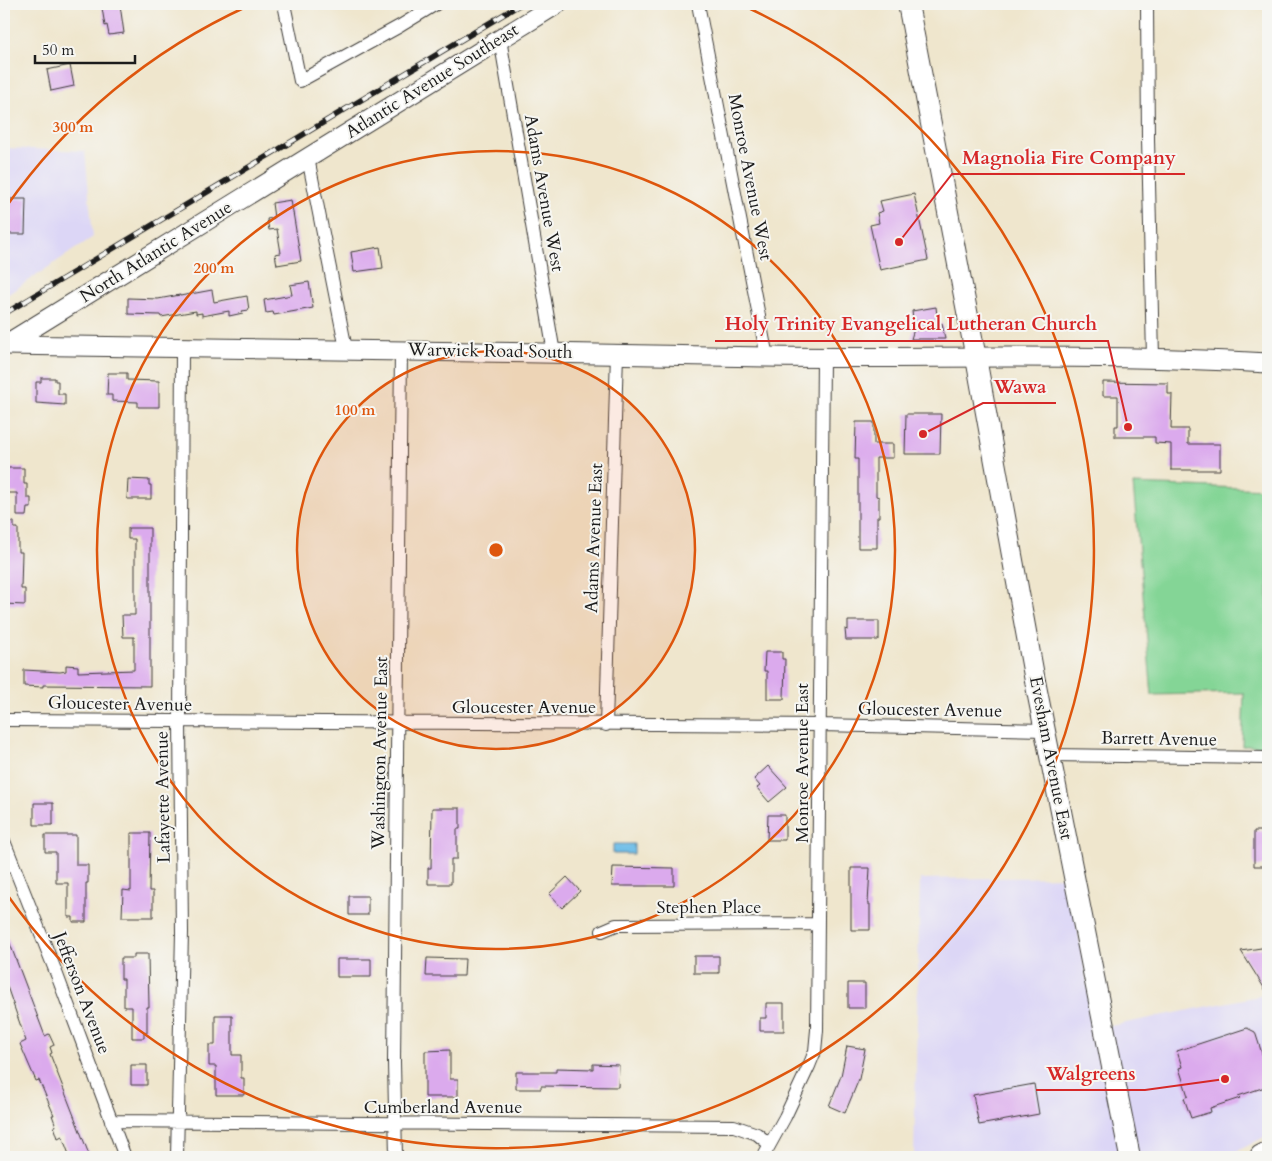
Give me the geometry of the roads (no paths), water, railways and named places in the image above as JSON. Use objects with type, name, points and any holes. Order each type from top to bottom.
[{"type":"highway","points":[[1262,1157],[1268,1154]]},
{"type":"main road","name":"Evesham Avenue East","points":[[908,4],[1045,730],[1130,1157]]},
{"type":"street","points":[[284,4],[300,81],[436,4]]},
{"type":"street","name":"Atlantic Avenue Southeast","points":[[308,158],[557,4]]},
{"type":"street","name":"Monroe Avenue West","points":[[698,4],[767,357]]},
{"type":"street","points":[[1147,4],[1153,358]]},
{"type":"street","name":"Adams Avenue West","points":[[500,39],[554,352]]},
{"type":"street","points":[[308,158],[346,349]]},
{"type":"street","name":"North Atlantic Avenue","points":[[4,345],[308,158]]},
{"type":"street","name":"Warwick Road South","points":[[4,345],[182,346],[767,357],[1153,358],[1268,363]]},
{"type":"street","name":"Lafayette Avenue","points":[[177,1157],[182,932],[180,722],[182,346]]},
{"type":"street","name":"Washington Avenue East","points":[[396,1157],[394,1062],[401,350]]},
{"type":"street","name":"Adams Avenue East","points":[[606,724],[617,354]]},
{"type":"street","name":"Monroe Avenue East","points":[[763,1157],[785,1117],[815,1051],[817,1030],[823,357]]},
{"type":"street","name":"Gloucester Avenue","points":[[4,720],[397,724],[820,725],[1045,730]]},
{"type":"street","name":"Barrett Avenue","points":[[1050,755],[1268,758]]},
{"type":"street","name":"Jefferson Avenue","points":[[4,841],[57,974],[125,1157]]},
{"type":"street","name":"Stephen Place","points":[[602,931],[616,926],[818,924]]},
{"type":"street","name":"Cumberland Avenue","points":[[111,1121],[734,1126],[757,1134],[769,1144]]},
{"type":"water","points":[[613,844],[634,844],[634,854],[613,854]]},
{"type":"railway","points":[[4,314],[521,4]]},
{"type":"place","name":"Magnolia Fire Company","points":[[899,242]]},
{"type":"place","name":"Holy Trinity Evangelical Lutheran Church","points":[[1128,427]]},
{"type":"place","name":"Wawa","points":[[923,434]]},
{"type":"place","name":"Walgreens","points":[[1225,1079]]}]
